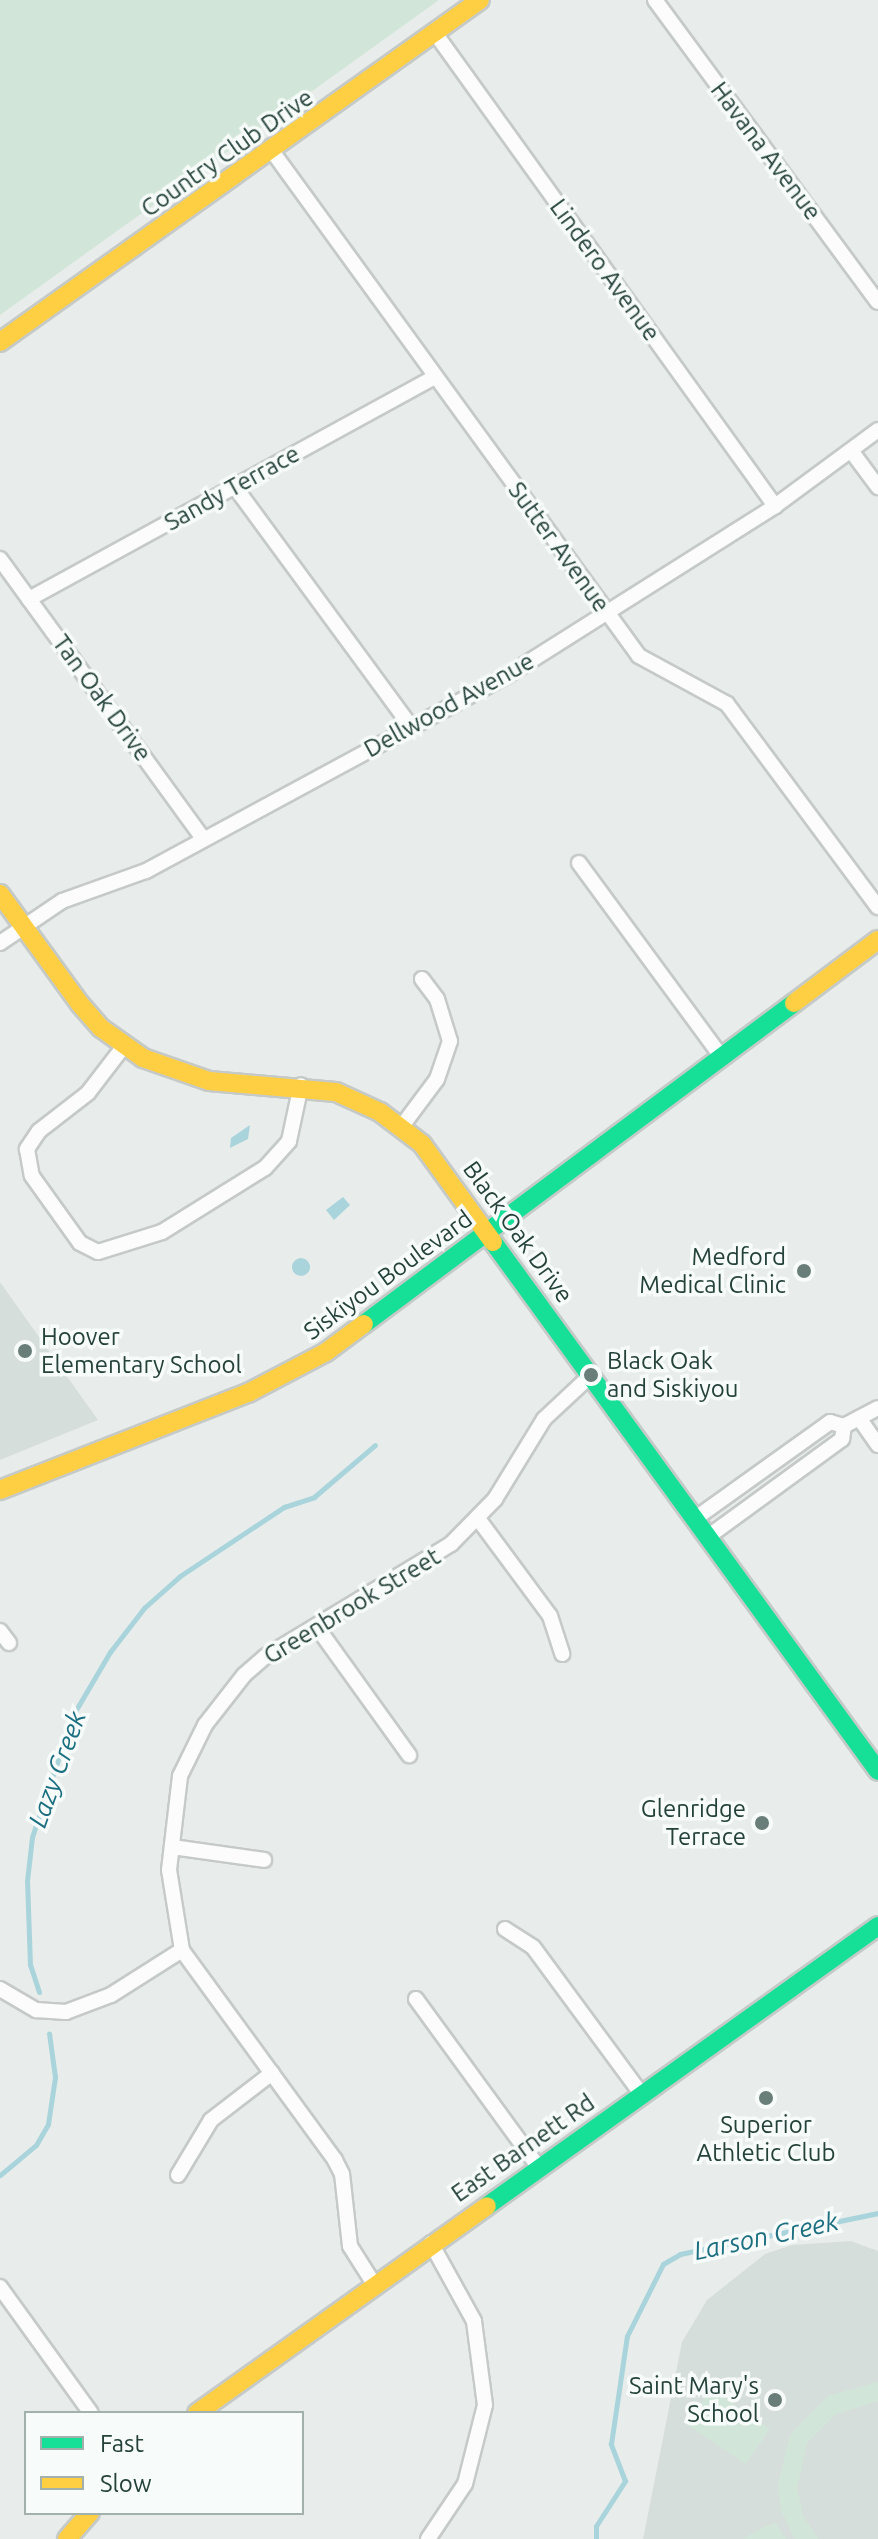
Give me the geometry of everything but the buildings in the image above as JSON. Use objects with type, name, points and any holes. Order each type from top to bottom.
[{"type":"street","name":"Country Club Drive","points":[[0,342],[480,0]]},
{"type":"street","name":"Havana Avenue","points":[[655,0],[878,302]]},
{"type":"street","name":"Lindero Avenue","points":[[435,33],[775,506]]},
{"type":"street","name":"Sutter Avenue","points":[[272,151],[607,614],[652,667],[727,704],[878,907]]},
{"type":"street","name":"Sandy Terrace","points":[[29,599],[435,377]]},
{"type":"street","name":"Dellwood Avenue","points":[[0,943],[62,901],[146,871],[411,727],[607,614],[775,506],[878,430]]},
{"type":"street","points":[[852,452],[878,487]]},
{"type":"street","points":[[235,487],[411,727]]},
{"type":"street","name":"Tan Oak Drive","points":[[0,559],[203,838]]},
{"type":"street","points":[[579,863],[720,1055]]},
{"type":"street","name":"Black Oak Drive","points":[[0,894],[80,1004],[124,1046],[162,1067],[198,1079],[301,1085],[361,1101],[402,1126],[439,1163],[878,1771]]},
{"type":"street","name":"Siskiyou Boulevard","points":[[0,1490],[284,1377],[489,1233],[720,1055],[878,940]]},
{"type":"street","points":[[402,1126],[437,1079],[450,1041],[437,999],[422,979]]},
{"type":"street","points":[[124,1046],[88,1093],[39,1131],[27,1149],[32,1176],[80,1243],[98,1252],[162,1232],[265,1168],[289,1141],[301,1085]]},
{"type":"street","name":"Greenbrook Street","points":[[374,2284],[350,2246],[342,2174],[335,2160],[182,1950],[172,1909],[172,1847],[180,1776],[205,1725],[266,1656],[431,1561],[479,1520],[544,1419],[591,1375]]},
{"type":"street","points":[[696,1518],[830,1422],[844,1426],[878,1408]]},
{"type":"street","points":[[859,1418],[878,1445]]},
{"type":"street","points":[[709,1536],[842,1439],[844,1426]]},
{"type":"street","points":[[479,1520],[550,1616],[562,1654]]},
{"type":"street","points":[[317,1627],[409,1755]]},
{"type":"street","points":[[172,1847],[264,1860]]},
{"type":"street","name":"East Barnett Rd","points":[[200,2411],[538,2166],[878,1926]]},
{"type":"street","points":[[505,1929],[533,1947],[642,2095]]},
{"type":"street","points":[[0,1989],[36,2010],[55,2013],[111,1995],[182,1950]]},
{"type":"street","points":[[416,1999],[538,2166]]},
{"type":"street","points":[[178,2175],[211,2120],[272,2073]]},
{"type":"street","points":[[428,2539],[465,2484],[485,2405],[474,2321],[431,2243]]},
{"type":"street","points":[[0,2287],[90,2411]]},
{"type":"street","points":[[74,2537],[89,2515]]},
{"type":"shaded area","name":"Hoover Elementary School","points":[[0,1282],[98,1420],[0,1460]]},
{"type":"shaded area","name":"Saint Mary's School","points":[[851,2241],[878,2251],[878,2539],[643,2539],[682,2342],[707,2300],[765,2254],[792,2245]]},
{"type":"green space","points":[[0,0],[439,0],[0,315]]},
{"type":"green space","points":[[878,2382],[878,2401],[836,2414],[807,2443],[797,2488],[803,2516],[818,2539],[795,2539],[781,2510],[778,2485],[790,2435],[828,2396]]},
{"type":"green space","points":[[711,2389],[770,2429],[746,2464],[687,2425]]},
{"type":"green space","points":[[775,2523],[786,2539],[743,2539],[764,2527]]},
{"type":"water","points":[[250,1125],[248,1139],[230,1148],[231,1138]]},
{"type":"water","points":[[343,1197],[350,1205],[334,1220],[326,1210]]},
{"type":"water","points":[[297,1258],[305,1258],[310,1267],[308,1274],[297,1276],[292,1271],[292,1263]]},
{"type":"waterway","name":"Lazy Creek","points":[[39,1992],[30,1965],[27,1881],[32,1837],[73,1715],[110,1652],[144,1608],[180,1576],[284,1507],[314,1497],[375,1445]]},
{"type":"waterway","name":"Lazy Creek","points":[[0,2175],[36,2145],[48,2124],[55,2077],[49,2033]]},
{"type":"waterway","name":"Larson Creek","points":[[596,2539],[596,2526],[625,2481],[611,2444],[627,2336],[663,2264],[680,2254],[878,2213]]},
{"type":"traffic: fast","points":[[364,1324],[794,1003]]},
{"type":"traffic: fast","points":[[493,1242],[878,1771]]},
{"type":"traffic: fast","points":[[487,2206],[878,1926]]},
{"type":"traffic: slow","points":[[0,342],[480,0]]},
{"type":"traffic: slow","points":[[0,894],[80,1004],[101,1028],[143,1058],[209,1081],[336,1092],[380,1112],[422,1144],[493,1242]]},
{"type":"traffic: slow","points":[[794,1003],[878,940]]},
{"type":"traffic: slow","points":[[0,1490],[248,1393],[326,1352],[364,1324]]},
{"type":"traffic: slow","points":[[200,2411],[487,2206]]},
{"type":"traffic: slow","points":[[67,2539],[88,2515]]},
{"type":"place","name":"Medford Medical Clinic","points":[[804,1271]]},
{"type":"place","name":"Hoover Elementary School","points":[[25,1351]]},
{"type":"place","name":"Black Oak and Siskiyou","points":[[591,1375]]},
{"type":"place","name":"Glenridge Terrace","points":[[762,1823]]},
{"type":"place","name":"Superior Athletic Club","points":[[766,2098]]},
{"type":"place","name":"Saint Mary's School","points":[[775,2400]]}]
